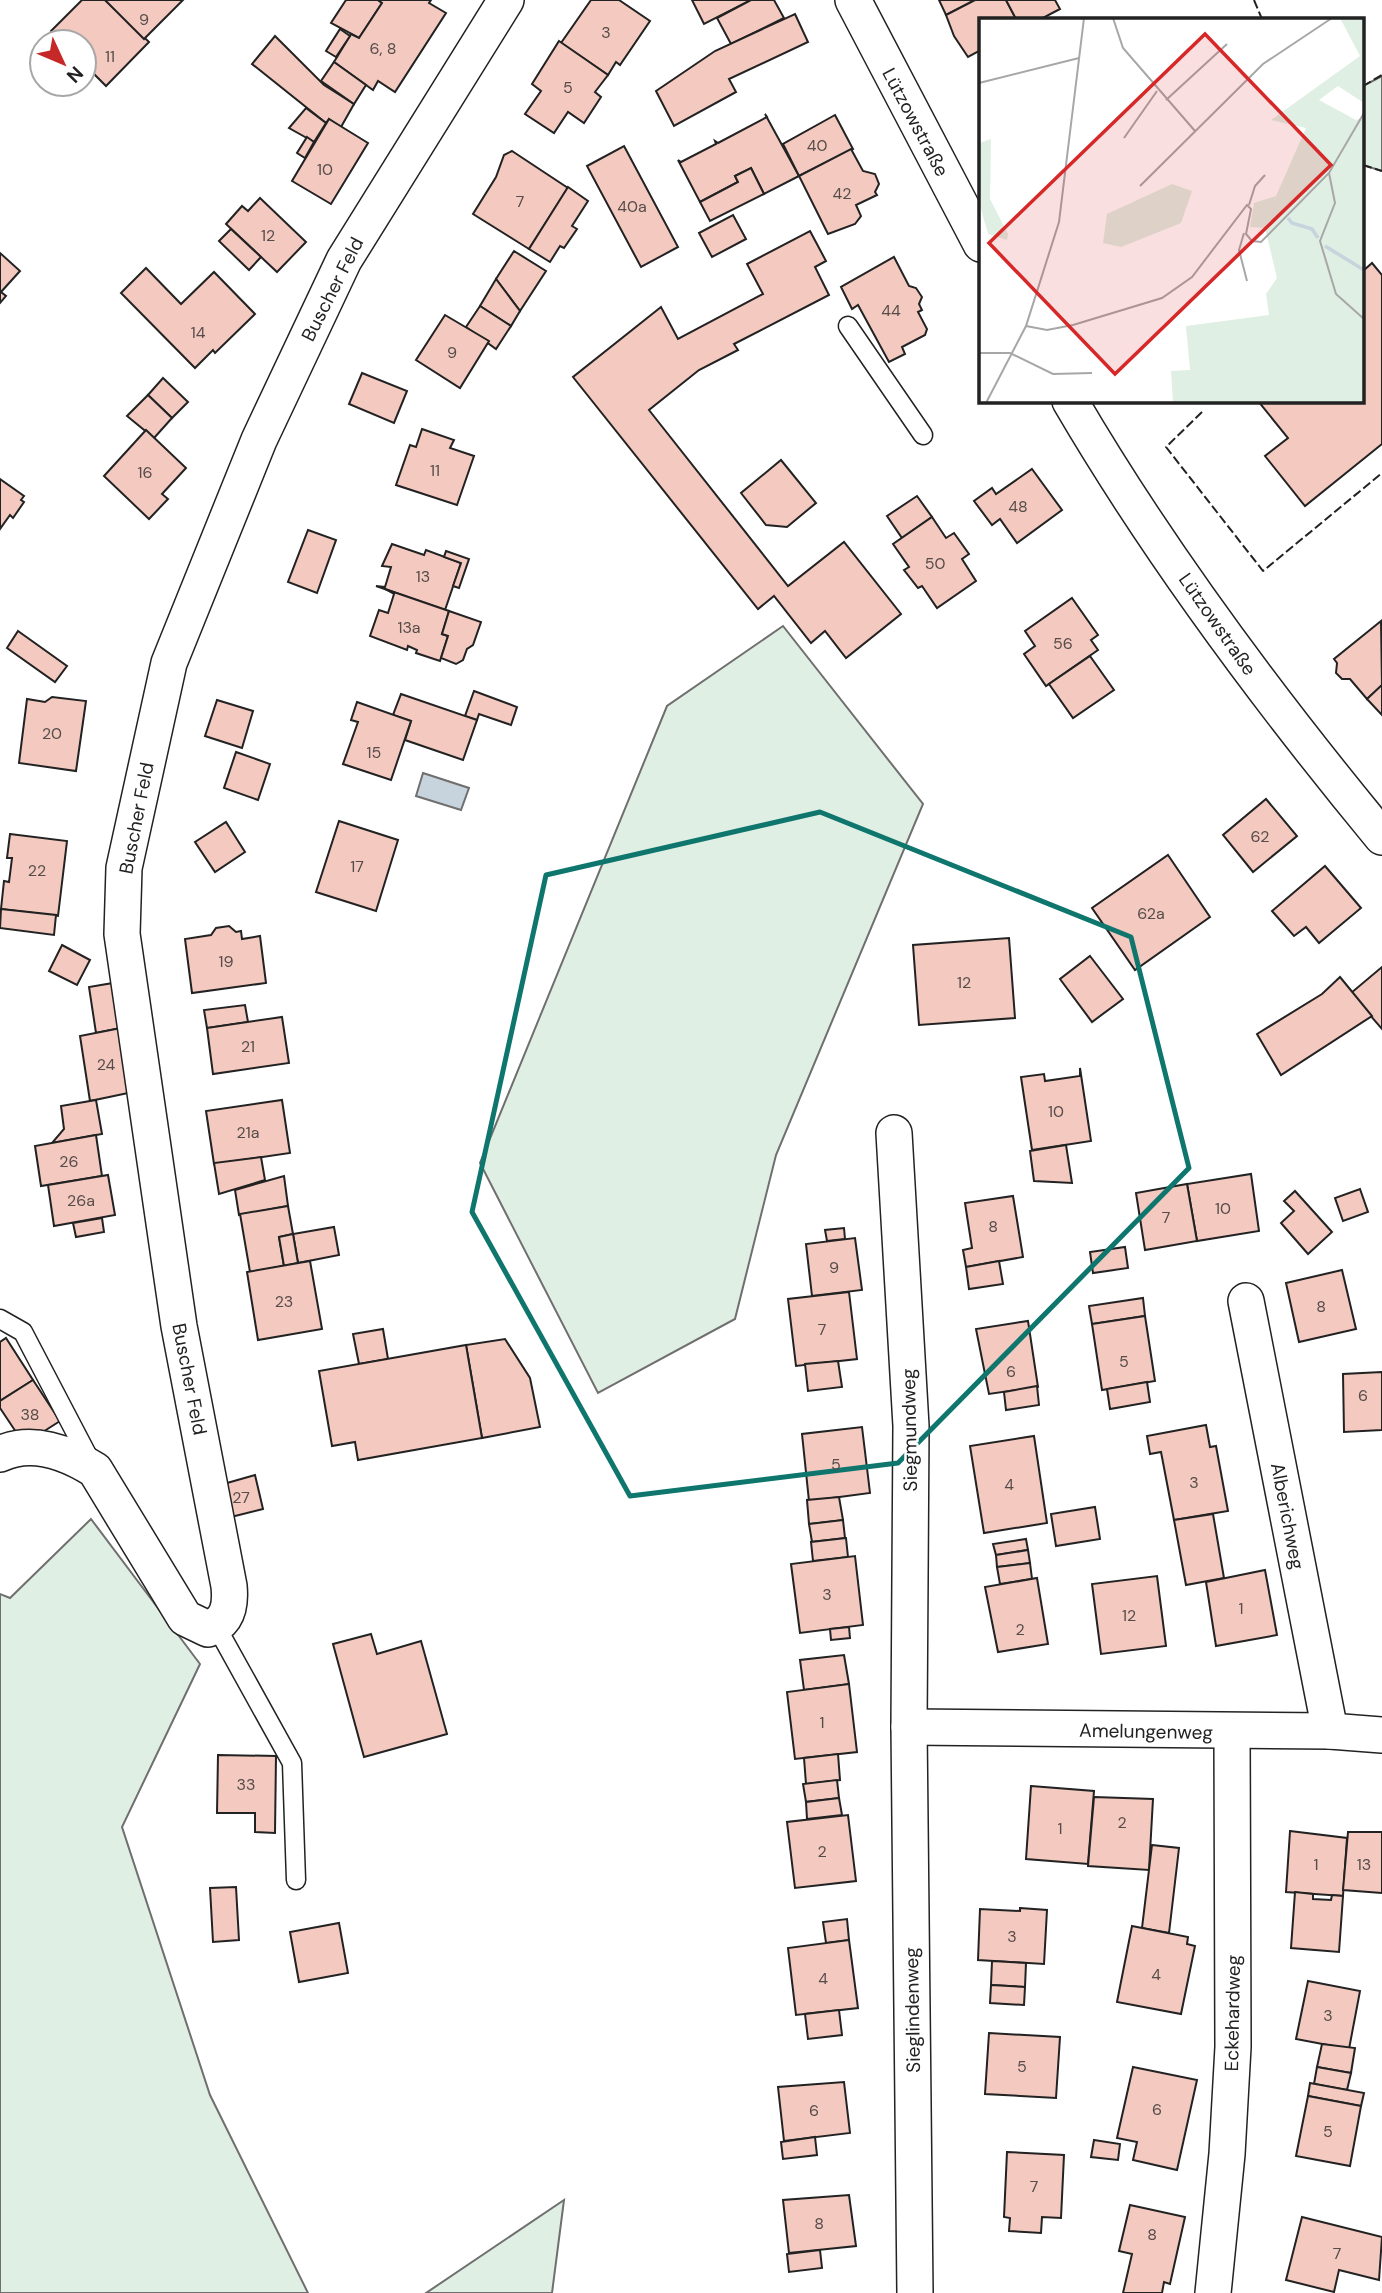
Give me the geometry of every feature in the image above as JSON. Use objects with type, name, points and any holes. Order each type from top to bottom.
[{"type":"street","name":"Buscher Feld","points":[[216,1626],[226,1616],[231,1602],[179,1326],[122,934],[124,868],[169,663],[259,440],[344,260],[506,0]]},
{"type":"street","name":"Lützowstraße","points":[[853,0],[979,240]]},
{"type":"street","name":"Lützowstraße","points":[[1071,402],[1129,498],[1241,656],[1382,836]]},
{"type":"street","name":"Siegmundweg","points":[[894,1133],[911,1426],[909,1727]]},
{"type":"street","name":"Alberichweg","points":[[1247,1301],[1330,1731]]},
{"type":"street","points":[[0,1454],[44,1448],[75,1458],[96,1470],[185,1618],[208,1629],[216,1626]]},
{"type":"street","name":"Amelungenweg","points":[[909,1727],[1330,1731],[1382,1735]]},
{"type":"street","name":"Sieglindenweg","points":[[909,1727],[915,2293]]},
{"type":"street","name":"Eckehardweg","points":[[1213,2293],[1227,2154],[1233,2047],[1232,1732]]},
{"type":"lane","points":[[848,326],[922,435]]},
{"type":"lane","points":[[0,1319],[23,1332],[96,1470]]},
{"type":"lane","points":[[216,1626],[292,1763],[296,1880]]},
{"type":"highlighted area","points":[[820,812],[1131,937],[1189,1168],[898,1463],[630,1496],[472,1212],[546,875]]},
{"type":"green space","points":[[1382,76],[1382,171],[1364,165],[1364,85]]},
{"type":"green space","points":[[783,626],[923,804],[776,1155],[735,1319],[598,1393],[480,1163],[667,706]]},
{"type":"green space","points":[[91,1519],[200,1664],[122,1827],[210,2095],[308,2293],[0,2293],[0,1594],[10,1598]]},
{"type":"green space","points":[[564,2200],[552,2293],[426,2293]]},
{"type":"shaded area","points":[[423,773],[469,788],[461,810],[416,796]]},
{"type":"building","points":[[82,0],[105,0],[149,42],[106,86],[98,78],[98,28],[54,28]]},
{"type":"building","points":[[105,0],[183,0],[144,39]]},
{"type":"building","points":[[346,0],[378,0],[382,3],[359,38],[331,23]]},
{"type":"building","points":[[378,0],[431,0],[429,3],[446,13],[395,92],[378,81],[373,90],[334,62],[351,34],[359,38],[382,3]]},
{"type":"building","points":[[591,0],[619,0],[650,21],[620,65],[616,62],[608,75],[561,43]]},
{"type":"building","points":[[692,0],[751,0],[704,24]]},
{"type":"building","points":[[751,0],[774,0],[784,18],[731,44],[717,18]]},
{"type":"building","points":[[939,0],[975,0],[946,15]]},
{"type":"building","points":[[975,0],[1006,0],[1015,18],[979,18],[979,51],[968,57],[954,36],[946,15]]},
{"type":"building","points":[[1006,0],[1055,0],[1060,9],[1043,18],[1015,18]]},
{"type":"building","points":[[795,14],[808,42],[729,79],[736,92],[674,126],[656,91],[715,51]]},
{"type":"building","points":[[340,29],[350,36],[336,57],[326,51]]},
{"type":"building","points":[[275,36],[324,85],[354,104],[341,127],[329,119],[326,123],[252,64]]},
{"type":"building","points":[[559,41],[608,75],[595,92],[601,97],[584,123],[568,112],[554,133],[525,114],[541,91],[532,84]]},
{"type":"building","points":[[334,62],[366,85],[354,104],[321,81]]},
{"type":"building","points":[[306,108],[326,123],[314,142],[289,128]]},
{"type":"building","points":[[835,115],[853,149],[799,176],[783,144]]},
{"type":"building","points":[[767,117],[799,176],[764,194],[751,168],[735,176],[738,182],[700,202],[678,160],[681,162],[716,144],[715,141],[718,143]]},
{"type":"building","points":[[329,119],[368,143],[331,204],[292,181]]},
{"type":"building","points":[[307,137],[314,142],[305,158],[297,153]]},
{"type":"building","points":[[624,146],[678,247],[641,267],[587,166]]},
{"type":"building","points":[[851,149],[863,171],[875,174],[879,184],[875,192],[877,195],[856,205],[861,216],[855,224],[828,234],[799,176]]},
{"type":"building","points":[[512,151],[568,188],[529,249],[473,214],[496,177],[504,155]]},
{"type":"building","points":[[751,168],[764,194],[710,221],[700,202],[738,182],[735,176]]},
{"type":"building","points":[[568,187],[588,201],[572,226],[577,229],[564,248],[560,246],[550,262],[529,249]]},
{"type":"building","points":[[260,198],[306,242],[277,272],[226,224],[242,206],[248,211]]},
{"type":"building","points":[[733,215],[746,239],[712,257],[699,233]]},
{"type":"building","points":[[231,229],[261,257],[249,270],[219,241]]},
{"type":"building","points":[[810,231],[826,261],[815,267],[829,295],[734,344],[738,350],[699,370],[649,410],[788,586],[844,542],[901,614],[846,658],[825,631],[811,643],[774,596],[758,609],[573,377],[661,307],[678,339],[763,294],[747,264]]},
{"type":"building","points":[[514,251],[546,271],[520,311],[496,279]]},
{"type":"building","points":[[0,253],[20,271],[1,292],[6,296],[0,303]]},
{"type":"building","points":[[894,257],[909,286],[916,288],[922,297],[919,304],[922,310],[918,312],[927,329],[925,335],[902,347],[905,354],[889,362],[858,305],[852,309],[841,287]]},
{"type":"building","points":[[1372,263],[1382,275],[1382,444],[1305,506],[1265,456],[1288,438],[1259,402],[1364,402],[1364,270]]},
{"type":"building","points":[[146,268],[181,304],[214,272],[255,314],[215,353],[213,350],[195,368],[121,293]]},
{"type":"building","points":[[496,279],[520,311],[511,326],[480,306]]},
{"type":"building","points":[[480,306],[511,326],[496,349],[466,327]]},
{"type":"building","points":[[445,315],[489,341],[460,388],[416,360]]},
{"type":"building","points":[[362,373],[407,391],[394,423],[349,404]]},
{"type":"building","points":[[163,378],[188,402],[172,418],[148,395]]},
{"type":"building","points":[[148,395],[172,418],[154,438],[127,416]]},
{"type":"building","points":[[422,429],[454,440],[450,448],[474,456],[457,505],[396,485],[410,445],[416,447]]},
{"type":"building","points":[[146,430],[186,468],[162,494],[168,499],[149,519],[104,476]]},
{"type":"building","points":[[781,460],[816,503],[787,527],[766,525],[741,493]]},
{"type":"building","points":[[1032,469],[1062,510],[1017,543],[1000,519],[992,525],[974,501],[992,488],[996,494]]},
{"type":"building","points":[[0,479],[24,496],[21,500],[24,502],[13,518],[10,515],[0,529]]},
{"type":"building","points":[[917,496],[932,517],[902,538],[887,516]]},
{"type":"building","points":[[932,517],[946,538],[954,533],[969,554],[962,559],[976,581],[937,608],[922,586],[918,588],[904,570],[909,567],[893,544]]},
{"type":"building","points":[[308,530],[336,540],[317,593],[288,582]]},
{"type":"building","points":[[392,544],[424,555],[426,550],[461,563],[445,610],[376,586],[385,587],[391,567],[382,566]]},
{"type":"building","points":[[446,551],[469,559],[459,588],[453,586],[461,563],[444,557]]},
{"type":"building","points":[[385,589],[449,611],[442,634],[448,636],[440,661],[416,653],[417,650],[408,646],[407,650],[370,636],[379,610],[388,613],[394,594]]},
{"type":"building","points":[[1072,598],[1098,635],[1091,640],[1098,650],[1046,686],[1024,654],[1035,646],[1025,631]]},
{"type":"building","points":[[449,611],[481,622],[473,645],[467,649],[463,660],[456,664],[441,658],[448,636],[442,634]]},
{"type":"building","points":[[1381,621],[1382,685],[1367,699],[1350,679],[1342,679],[1336,673],[1337,663],[1334,659]]},
{"type":"building","points":[[18,631],[67,666],[55,682],[7,648]]},
{"type":"building","points":[[1090,656],[1114,690],[1073,718],[1049,684]]},
{"type":"building","points":[[1382,685],[1382,715],[1367,699]]},
{"type":"building","points":[[474,691],[517,707],[511,725],[479,714],[477,720],[465,716]]},
{"type":"building","points":[[401,694],[477,720],[463,760],[405,740],[411,721],[393,715]]},
{"type":"building","points":[[52,697],[86,701],[76,771],[19,763],[27,699],[45,702]]},
{"type":"building","points":[[217,700],[253,711],[242,748],[205,736]]},
{"type":"building","points":[[357,702],[411,721],[391,780],[343,764],[358,722],[351,720]]},
{"type":"building","points":[[236,752],[270,764],[258,800],[224,788]]},
{"type":"building","points":[[1266,799],[1297,836],[1253,872],[1223,835]]},
{"type":"building","points":[[339,821],[398,840],[376,911],[316,892]]},
{"type":"building","points":[[226,822],[245,852],[215,872],[195,842]]},
{"type":"building","points":[[10,834],[67,841],[58,916],[1,909],[4,881],[9,882],[12,858],[7,858]]},
{"type":"building","points":[[1168,855],[1210,917],[1135,970],[1092,908]]},
{"type":"building","points":[[1325,866],[1361,908],[1319,943],[1306,927],[1294,936],[1272,911]]},
{"type":"building","points":[[1,909],[56,915],[54,935],[0,928]]},
{"type":"building","points":[[229,926],[236,932],[241,931],[242,939],[260,936],[266,983],[192,993],[185,939],[211,935],[216,928]]},
{"type":"building","points":[[1009,938],[1015,1018],[919,1025],[913,945]]},
{"type":"building","points":[[62,945],[90,960],[77,985],[49,971]]},
{"type":"building","points":[[1090,956],[1123,999],[1092,1022],[1060,979]]},
{"type":"building","points":[[1382,967],[1382,1029],[1351,993]]},
{"type":"building","points":[[1340,977],[1372,1016],[1281,1075],[1257,1034],[1322,994]]},
{"type":"building","points":[[113,983],[121,1028],[96,1033],[89,987]]},
{"type":"building","points":[[245,1005],[248,1022],[207,1028],[204,1010]]},
{"type":"building","points":[[282,1017],[289,1063],[213,1074],[207,1028]]},
{"type":"building","points":[[121,1028],[133,1092],[90,1101],[80,1036]]},
{"type":"building","points":[[1080,1068],[1091,1141],[1032,1150],[1021,1077],[1044,1074],[1045,1081],[1080,1076]]},
{"type":"building","points":[[96,1100],[102,1134],[52,1143],[64,1129],[61,1106]]},
{"type":"building","points":[[282,1100],[290,1153],[214,1164],[206,1111]]},
{"type":"building","points":[[96,1135],[102,1176],[41,1186],[35,1146]]},
{"type":"building","points":[[1066,1145],[1072,1183],[1034,1181],[1030,1151]]},
{"type":"building","points":[[261,1157],[265,1180],[219,1194],[214,1163]]},
{"type":"building","points":[[1251,1174],[1259,1231],[1197,1241],[1187,1184]]},
{"type":"building","points":[[108,1175],[115,1215],[54,1226],[48,1185]]},
{"type":"building","points":[[284,1176],[288,1206],[239,1215],[235,1190]]},
{"type":"building","points":[[1187,1184],[1197,1241],[1145,1250],[1136,1193]]},
{"type":"building","points":[[1360,1189],[1368,1212],[1343,1221],[1335,1198]]},
{"type":"building","points":[[1295,1191],[1332,1232],[1308,1254],[1281,1223],[1294,1211],[1284,1201]]},
{"type":"building","points":[[1013,1196],[1023,1257],[966,1267],[963,1250],[972,1248],[965,1203]]},
{"type":"building","points":[[288,1206],[293,1234],[279,1237],[284,1266],[250,1272],[240,1214]]},
{"type":"building","points":[[102,1218],[104,1232],[76,1237],[73,1223]]},
{"type":"building","points":[[334,1227],[339,1255],[298,1263],[293,1234]]},
{"type":"building","points":[[844,1228],[845,1239],[827,1241],[825,1230]]},
{"type":"building","points":[[293,1234],[298,1263],[284,1266],[279,1237]]},
{"type":"building","points":[[855,1238],[862,1290],[812,1296],[806,1244]]},
{"type":"building","points":[[1125,1247],[1128,1268],[1093,1273],[1090,1252]]},
{"type":"building","points":[[310,1261],[322,1329],[258,1340],[247,1272]]},
{"type":"building","points":[[999,1261],[1003,1284],[969,1289],[966,1267]]},
{"type":"building","points":[[1342,1270],[1356,1329],[1299,1342],[1286,1283]]},
{"type":"building","points":[[849,1292],[857,1359],[796,1366],[788,1299]]},
{"type":"building","points":[[1143,1298],[1145,1316],[1092,1324],[1089,1306]]},
{"type":"building","points":[[1145,1316],[1155,1381],[1102,1390],[1092,1324]]},
{"type":"building","points":[[1028,1321],[1038,1387],[989,1394],[976,1329]]},
{"type":"building","points":[[383,1329],[388,1359],[359,1364],[353,1334]]},
{"type":"building","points":[[6,1338],[33,1380],[0,1401],[0,1342]]},
{"type":"building","points":[[505,1339],[530,1378],[540,1427],[482,1438],[466,1345]]},
{"type":"building","points":[[466,1345],[482,1438],[358,1460],[355,1442],[332,1446],[319,1371]]},
{"type":"building","points":[[838,1361],[842,1387],[808,1391],[805,1364]]},
{"type":"building","points":[[1382,1372],[1382,1430],[1344,1432],[1343,1374]]},
{"type":"building","points":[[33,1380],[60,1421],[24,1444],[0,1408],[0,1401]]},
{"type":"building","points":[[1147,1382],[1150,1402],[1110,1409],[1107,1389]]},
{"type":"building","points":[[1037,1386],[1039,1405],[1006,1410],[1004,1392]]},
{"type":"building","points":[[1206,1425],[1210,1447],[1216,1446],[1228,1511],[1174,1520],[1161,1452],[1150,1454],[1147,1436]]},
{"type":"building","points":[[862,1427],[870,1493],[809,1501],[802,1434]]},
{"type":"building","points":[[1034,1436],[1047,1523],[984,1533],[970,1446]]},
{"type":"building","points":[[255,1475],[263,1509],[227,1518],[220,1485]]},
{"type":"building","points":[[839,1497],[843,1520],[809,1524],[807,1500]]},
{"type":"building","points":[[1095,1507],[1100,1539],[1056,1546],[1051,1514]]},
{"type":"building","points":[[1213,1514],[1224,1578],[1186,1585],[1174,1520]]},
{"type":"building","points":[[843,1520],[845,1538],[812,1542],[809,1524]]},
{"type":"building","points":[[846,1538],[848,1557],[813,1561],[811,1542]]},
{"type":"building","points":[[1026,1539],[1028,1550],[996,1555],[993,1544]]},
{"type":"building","points":[[1028,1550],[1030,1563],[997,1567],[996,1555]]},
{"type":"building","points":[[855,1556],[863,1625],[800,1633],[791,1564]]},
{"type":"building","points":[[1030,1563],[1032,1579],[1000,1584],[997,1567]]},
{"type":"building","points":[[1265,1570],[1277,1635],[1216,1646],[1206,1582]]},
{"type":"building","points":[[1157,1576],[1166,1646],[1101,1654],[1092,1584]]},
{"type":"building","points":[[1037,1578],[1048,1644],[998,1652],[985,1587]]},
{"type":"building","points":[[849,1627],[850,1638],[831,1640],[830,1629]]},
{"type":"building","points":[[371,1634],[377,1654],[421,1641],[447,1734],[364,1757],[333,1644]]},
{"type":"building","points":[[844,1655],[849,1684],[804,1690],[800,1660]]},
{"type":"building","points":[[849,1684],[857,1752],[795,1759],[787,1692]]},
{"type":"building","points":[[838,1754],[840,1780],[806,1784],[804,1758]]},
{"type":"building","points":[[218,1755],[276,1756],[275,1833],[255,1832],[255,1813],[217,1813]]},
{"type":"building","points":[[837,1780],[839,1798],[806,1802],[803,1784]]},
{"type":"building","points":[[1031,1786],[1094,1791],[1088,1864],[1026,1859]]},
{"type":"building","points":[[1094,1797],[1153,1799],[1149,1870],[1088,1866]]},
{"type":"building","points":[[839,1798],[842,1815],[807,1819],[806,1802]]},
{"type":"building","points":[[848,1815],[856,1881],[795,1888],[787,1822]]},
{"type":"building","points":[[1290,1831],[1347,1838],[1343,1896],[1286,1892]]},
{"type":"building","points":[[1348,1832],[1382,1832],[1382,1893],[1343,1890]]},
{"type":"building","points":[[1152,1845],[1179,1848],[1169,1933],[1142,1928]]},
{"type":"building","points":[[236,1887],[239,1940],[213,1942],[210,1888]]},
{"type":"building","points":[[1295,1892],[1313,1894],[1313,1899],[1331,1900],[1332,1895],[1343,1896],[1339,1952],[1291,1948]]},
{"type":"building","points":[[1020,1908],[1047,1910],[1044,1964],[978,1960],[980,1909],[1020,1911]]},
{"type":"building","points":[[847,1919],[849,1940],[826,1943],[823,1922]]},
{"type":"building","points":[[339,1923],[348,1973],[299,1982],[290,1932]]},
{"type":"building","points":[[1132,1926],[1188,1937],[1187,1944],[1195,1946],[1181,2014],[1117,2002]]},
{"type":"building","points":[[849,1940],[858,2008],[796,2015],[788,1948]]},
{"type":"building","points":[[992,1961],[1026,1963],[1025,1987],[991,1985]]},
{"type":"building","points":[[1308,1981],[1360,1991],[1349,2049],[1296,2039]]},
{"type":"building","points":[[991,1985],[1025,1987],[1024,2005],[990,2003]]},
{"type":"building","points":[[839,2010],[842,2035],[808,2039],[805,2014]]},
{"type":"building","points":[[989,2033],[1060,2037],[1056,2098],[985,2094]]},
{"type":"building","points":[[1322,2044],[1355,2048],[1351,2073],[1317,2067]]},
{"type":"building","points":[[1133,2067],[1197,2080],[1177,2170],[1133,2160],[1137,2142],[1117,2138]]},
{"type":"building","points":[[1317,2067],[1351,2073],[1347,2090],[1314,2084]]},
{"type":"building","points":[[844,2082],[850,2133],[784,2141],[778,2087]]},
{"type":"building","points":[[1310,2083],[1364,2093],[1361,2106],[1308,2096]]},
{"type":"building","points":[[1308,2096],[1361,2106],[1350,2166],[1296,2156]]},
{"type":"building","points":[[815,2137],[817,2155],[783,2159],[781,2142]]},
{"type":"building","points":[[1094,2140],[1120,2144],[1118,2160],[1091,2157]]},
{"type":"building","points":[[1007,2152],[1064,2155],[1061,2218],[1042,2217],[1041,2233],[1009,2231],[1010,2218],[1004,2217]]},
{"type":"building","points":[[849,2195],[856,2246],[789,2253],[783,2200]]},
{"type":"building","points":[[1130,2205],[1185,2217],[1170,2284],[1164,2282],[1162,2293],[1123,2293],[1132,2254],[1119,2251]]},
{"type":"building","points":[[1302,2217],[1382,2237],[1379,2280],[1339,2270],[1334,2292],[1286,2280]]},
{"type":"building","points":[[820,2250],[822,2268],[789,2272],[787,2254]]},
{"type":"fence","points":[[1254,0],[1262,18]]},
{"type":"fence","points":[[1364,85],[1382,75]]},
{"type":"fence","points":[[1364,165],[1382,171]]},
{"type":"fence","points":[[1202,412],[1166,447],[1263,571],[1382,473]]}]
